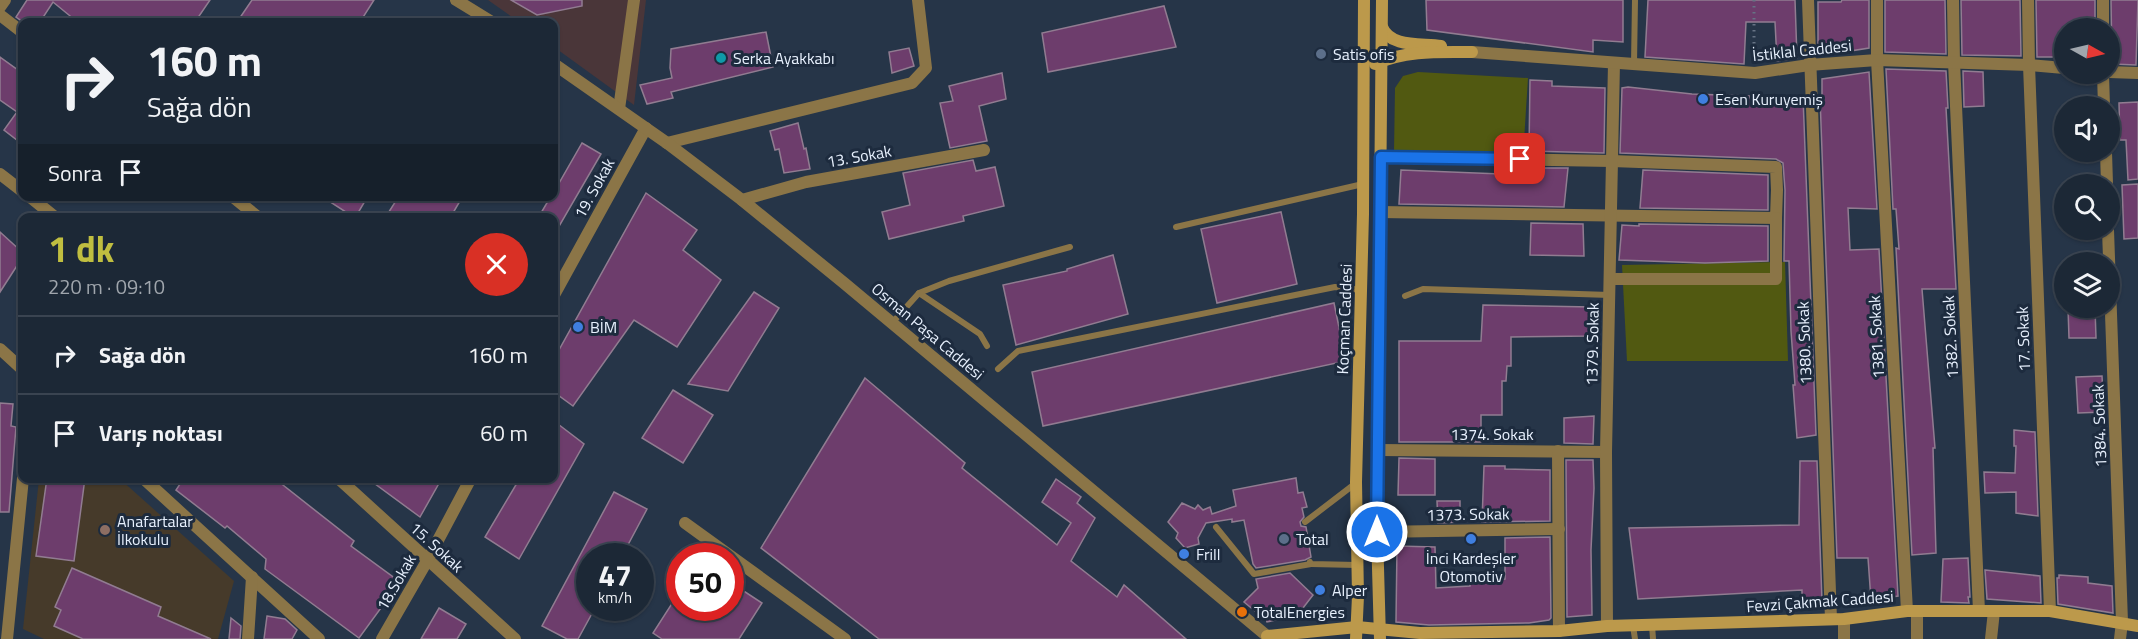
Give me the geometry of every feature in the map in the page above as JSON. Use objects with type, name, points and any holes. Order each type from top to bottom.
[{"type":"main road","name":"Koçman Caddesi","points":[[1357,633],[1356,482],[1363,184],[1364,0]]},
{"type":"main road","name":"Koçman Caddesi","points":[[1378,636],[1382,0]]},
{"type":"main road","points":[[1382,26],[1389,37],[1397,42],[1437,45],[1472,52]]},
{"type":"main road","points":[[1364,91],[1368,71],[1372,65],[1382,61],[1426,52],[1472,52]]},
{"type":"main road","name":"Fevzi Çakmak Caddesi","points":[[1269,638],[1357,633],[1378,636],[1503,632],[1539,635],[1607,626],[1838,619],[1912,612],[1979,611],[2050,611],[2138,626]]},
{"type":"main road","points":[[1488,639],[1503,632]]},
{"type":"street","points":[[0,7],[5,0]]},
{"type":"street","points":[[456,0],[485,18]]},
{"type":"street","points":[[619,109],[634,0]]},
{"type":"street","points":[[668,143],[912,83],[926,68],[918,0]]},
{"type":"street","name":"1380. Sokak","points":[[1808,0],[1809,65],[1838,619],[1844,639]]},
{"type":"street","name":"1381. Sokak","points":[[1876,0],[1877,60],[1912,612],[1917,639]]},
{"type":"street","name":"1382. Sokak","points":[[1953,0],[1953,62],[1979,611]]},
{"type":"street","name":"17. Sokak","points":[[2028,0],[2050,611]]},
{"type":"street","points":[[2103,0],[2103,18]]},
{"type":"street","points":[[0,15],[18,30]]},
{"type":"street","name":"İstiklal Caddesi","points":[[1472,52],[1755,73],[1809,65],[1877,60],[2054,67]]},
{"type":"street","name":"1379. Sokak","points":[[1607,626],[1606,452],[1614,63]]},
{"type":"street","name":"Osman Paşa Caddesi","points":[[558,67],[668,143],[742,200],[1269,638]]},
{"type":"street","points":[[2120,72],[2138,73]]},
{"type":"street","name":"19. Sokak","points":[[558,288],[646,128]]},
{"type":"street","name":"13. Sokak","points":[[742,200],[806,182],[984,150]]},
{"type":"street","points":[[1381,157],[1612,161],[1776,167],[1776,279],[1610,279]]},
{"type":"street","points":[[0,174],[18,188]]},
{"type":"street","points":[[35,201],[50,213]]},
{"type":"street","points":[[238,201],[253,213]]},
{"type":"street","points":[[1380,212],[1776,218]]},
{"type":"street","name":"1384. Sokak","points":[[2108,240],[2122,622],[2120,639]]},
{"type":"street","points":[[0,349],[18,365]]},
{"type":"street","name":"1374. Sokak","points":[[1378,450],[1606,452]]},
{"type":"street","points":[[1558,451],[1559,631]]},
{"type":"street","points":[[7,639],[23,483]]},
{"type":"street","points":[[148,483],[320,639]]},
{"type":"street","name":"15. Sokak","points":[[343,483],[515,639]]},
{"type":"street","name":"18.Sokak","points":[[382,639],[468,483]]},
{"type":"street","points":[[685,524],[844,639]]},
{"type":"street","name":"1373. Sokak","points":[[1377,532],[1559,528]]},
{"type":"street","points":[[248,639],[252,577]]},
{"type":"street","points":[[1991,639],[1994,611]]},
{"type":"lane","points":[[1634,64],[1635,0]]},
{"type":"lane","points":[[1176,227],[1363,184]]},
{"type":"lane","points":[[892,323],[919,293],[949,281],[1070,247]]},
{"type":"lane","points":[[998,369],[1018,351],[1335,287],[1361,290]]},
{"type":"lane","points":[[1405,296],[1423,289],[1610,295]]},
{"type":"lane","points":[[919,293],[980,334],[987,346]]},
{"type":"lane","points":[[1305,522],[1356,482]]},
{"type":"lane","points":[[1216,527],[1254,574],[1311,563],[1358,565]]},
{"type":"lane","points":[[1652,625],[1653,639]]},
{"type":"lane","points":[[1633,626],[1635,639]]},
{"type":"path","points":[[1754,0],[1755,73]]},
{"type":"shaded area","points":[[488,0],[646,0],[634,105],[558,50],[558,18],[513,18]]},
{"type":"shaded area","name":"Anafartalar İlkokulu","points":[[39,483],[124,483],[234,581],[218,639],[44,639],[23,629]]},
{"type":"green space","points":[[1418,72],[1528,78],[1523,156],[1394,152],[1395,88],[1403,76]]},
{"type":"green space","points":[[1785,262],[1788,361],[1627,361],[1622,265]]},
{"type":"building","points":[[27,0],[210,0],[198,18],[73,18],[53,2],[43,18],[16,17]]},
{"type":"building","points":[[252,0],[374,0],[363,18],[240,18]]},
{"type":"building","points":[[511,0],[582,0],[582,6],[537,15]]},
{"type":"building","points":[[1426,0],[1623,0],[1623,42],[1593,40],[1593,52],[1427,30]]},
{"type":"building","points":[[1648,0],[1795,0],[1797,58],[1777,61],[1775,22],[1746,22],[1744,64],[1645,57]]},
{"type":"building","points":[[1842,0],[1869,0],[1869,48],[1818,56],[1818,2],[1841,2]]},
{"type":"building","points":[[1885,0],[1945,0],[1946,54],[1885,52]]},
{"type":"building","points":[[1961,0],[2020,0],[2021,56],[1962,55]]},
{"type":"building","points":[[2036,0],[2095,0],[2095,18],[2054,18],[2054,57],[2037,57]]},
{"type":"building","points":[[2111,0],[2138,0],[2136,65],[2120,64],[2120,18],[2111,18]]},
{"type":"building","points":[[1164,6],[1176,47],[1048,72],[1042,33]]},
{"type":"building","name":"Serka Ayakkabı","points":[[766,32],[773,67],[671,92],[673,98],[647,104],[640,85],[672,78],[671,49]]},
{"type":"building","points":[[909,48],[914,66],[892,73],[889,52]]},
{"type":"building","points":[[0,57],[18,70],[18,141],[4,130],[17,112],[0,100]]},
{"type":"building","points":[[1886,69],[1946,71],[1948,108],[1946,108],[1956,289],[1922,289],[1935,448],[1933,448],[1936,553],[1912,555],[1896,248],[1899,249],[1896,209],[1893,209]]},
{"type":"building","points":[[1963,71],[1983,72],[1984,106],[1964,107]]},
{"type":"building","points":[[1869,72],[1877,209],[1848,208],[1850,250],[1879,249],[1898,596],[1871,600],[1868,558],[1837,558],[1820,97],[1822,97],[1822,79]]},
{"type":"building","points":[[1002,73],[1006,99],[979,106],[987,141],[950,148],[940,103],[953,101],[949,86]]},
{"type":"building","points":[[1530,80],[1552,81],[1552,86],[1605,88],[1604,153],[1529,151]]},
{"type":"building","points":[[1622,88],[1779,100],[1779,96],[1803,97],[1816,435],[1797,438],[1789,261],[1784,261],[1783,163],[1776,159],[1620,153]]},
{"type":"building","points":[[2138,102],[2138,179],[2128,180],[2126,140],[2120,140],[2120,103]]},
{"type":"building","points":[[798,123],[810,169],[784,173],[779,149],[775,150],[770,131]]},
{"type":"building","points":[[582,143],[601,154],[558,228],[558,213],[541,213],[548,201],[558,201],[558,185]]},
{"type":"building","points":[[973,160],[976,171],[995,167],[1004,206],[963,216],[964,221],[889,239],[882,212],[910,205],[903,173]]},
{"type":"building","points":[[1528,168],[1568,168],[1564,207],[1399,204],[1401,170],[1528,175]]},
{"type":"building","points":[[1643,170],[1768,175],[1768,210],[1640,208]]},
{"type":"building","points":[[2138,184],[2138,238],[2124,239],[2122,185]]},
{"type":"building","points":[[646,193],[697,230],[683,250],[721,280],[677,347],[634,320],[573,406],[558,395],[558,352]]},
{"type":"building","points":[[329,201],[365,201],[358,213],[347,213]]},
{"type":"building","points":[[396,201],[460,201],[453,213],[388,213]]},
{"type":"building","points":[[1281,212],[1297,284],[1217,303],[1201,229]]},
{"type":"building","points":[[1531,223],[1583,224],[1584,256],[1530,255]]},
{"type":"building","points":[[1639,224],[1768,226],[1768,261],[1705,263],[1619,260],[1622,225],[1639,226]]},
{"type":"building","points":[[0,232],[18,248],[18,264],[0,292]]},
{"type":"building","points":[[1113,255],[1128,314],[1016,345],[1003,285],[1067,271],[1067,269]]},
{"type":"building","points":[[754,292],[779,308],[728,391],[688,384]]},
{"type":"building","points":[[1334,303],[1346,361],[1043,426],[1032,372]]},
{"type":"building","points":[[1483,305],[1592,307],[1590,336],[1511,337],[1511,366],[1507,366],[1506,381],[1502,381],[1502,415],[1481,415],[1481,442],[1399,442],[1399,341],[1481,341]]},
{"type":"building","points":[[2068,318],[2095,318],[2096,338],[2069,338]]},
{"type":"building","points":[[2102,376],[2104,412],[2078,413],[2076,377]]},
{"type":"building","points":[[865,378],[965,463],[962,468],[1057,545],[1071,523],[1042,502],[1056,479],[1081,497],[1077,503],[1095,518],[1071,561],[1117,597],[1124,585],[1186,639],[879,639],[761,548]]},
{"type":"building","points":[[673,390],[713,415],[683,463],[642,438]]},
{"type":"building","points":[[0,403],[13,404],[11,426],[16,427],[9,512],[0,512]]},
{"type":"building","points":[[1594,416],[1593,444],[1564,443],[1564,418]]},
{"type":"building","points":[[558,424],[584,444],[519,559],[485,537],[517,483],[558,483]]},
{"type":"building","points":[[2014,430],[2035,432],[2038,516],[2016,513],[2016,492],[1985,493],[1984,472],[2015,473]]},
{"type":"building","points":[[1399,458],[1435,459],[1435,495],[1398,495]]},
{"type":"building","points":[[1566,460],[1593,460],[1592,615],[1567,617]]},
{"type":"building","points":[[1800,461],[1817,461],[1822,601],[1802,603],[1802,590],[1638,599],[1629,528],[1799,525]]},
{"type":"building","points":[[1484,466],[1550,470],[1550,521],[1482,522]]},
{"type":"building","points":[[1296,478],[1298,493],[1303,492],[1307,507],[1302,508],[1304,517],[1300,522],[1301,526],[1306,527],[1311,557],[1305,560],[1256,568],[1253,564],[1244,520],[1232,522],[1232,519],[1206,523],[1198,538],[1199,544],[1185,548],[1176,538],[1178,533],[1168,522],[1182,503],[1195,509],[1198,505],[1203,510],[1210,507],[1212,514],[1236,506],[1233,490]]},
{"type":"building","points":[[46,483],[84,483],[74,561],[36,556]]},
{"type":"building","points":[[181,483],[280,483],[354,541],[351,546],[400,582],[359,638],[265,569],[266,559],[227,526],[225,528],[176,490]]},
{"type":"building","points":[[374,483],[439,483],[420,517]]},
{"type":"building","points":[[614,492],[647,509],[629,543],[587,543]]},
{"type":"building","points":[[1437,501],[1460,501],[1460,522],[1438,523]]},
{"type":"building","points":[[1550,537],[1551,618],[1549,620],[1529,623],[1429,625],[1396,622],[1397,546],[1435,547],[1436,588],[1470,586],[1470,582],[1505,579],[1505,538]]},
{"type":"building","points":[[1968,558],[1969,603],[1941,602],[1943,559]]},
{"type":"building","points":[[576,563],[576,621],[588,621],[578,639],[567,639],[542,626]]},
{"type":"building","points":[[72,568],[161,607],[158,616],[211,639],[83,639],[54,626],[61,610],[55,607]]},
{"type":"building","points":[[1985,570],[2040,576],[2041,603],[1987,599]]},
{"type":"building","points":[[1290,573],[1313,595],[1303,608],[1294,608],[1294,616],[1267,622],[1263,611],[1255,611],[1244,602],[1258,588],[1256,579]]},
{"type":"building","points":[[2059,575],[2088,577],[2088,583],[2112,586],[2113,613],[2058,604],[2057,578]]},
{"type":"building","points":[[744,591],[762,603],[739,639],[662,639],[653,633],[666,613],[666,621],[744,621]]},
{"type":"building","points":[[439,608],[466,624],[457,639],[421,639]]},
{"type":"building","points":[[267,616],[285,619],[297,630],[292,639],[264,639]]},
{"type":"building","points":[[231,618],[241,626],[240,639],[229,639]]},
{"type":"place","name":"Satis ofis","points":[[1321,54]]},
{"type":"place","name":"Serka Ayakkabı","points":[[721,58]]},
{"type":"place","name":"Esen Kuruyemiş","points":[[1703,99]]},
{"type":"place","name":"BİM","points":[[578,327]]},
{"type":"place","name":"Anafartalar İlkokulu","points":[[105,530]]},
{"type":"place","name":"Total","points":[[1284,539]]},
{"type":"place","name":"İnci Kardeşler Otomotiv","points":[[1471,539]]},
{"type":"place","name":"Frill","points":[[1184,554]]},
{"type":"place","name":"Alper","points":[[1320,590]]},
{"type":"place","name":"TotalEnergies","points":[[1242,612]]},
{"type":"route","points":[[1377,532],[1381,157],[1520,159]]}]
